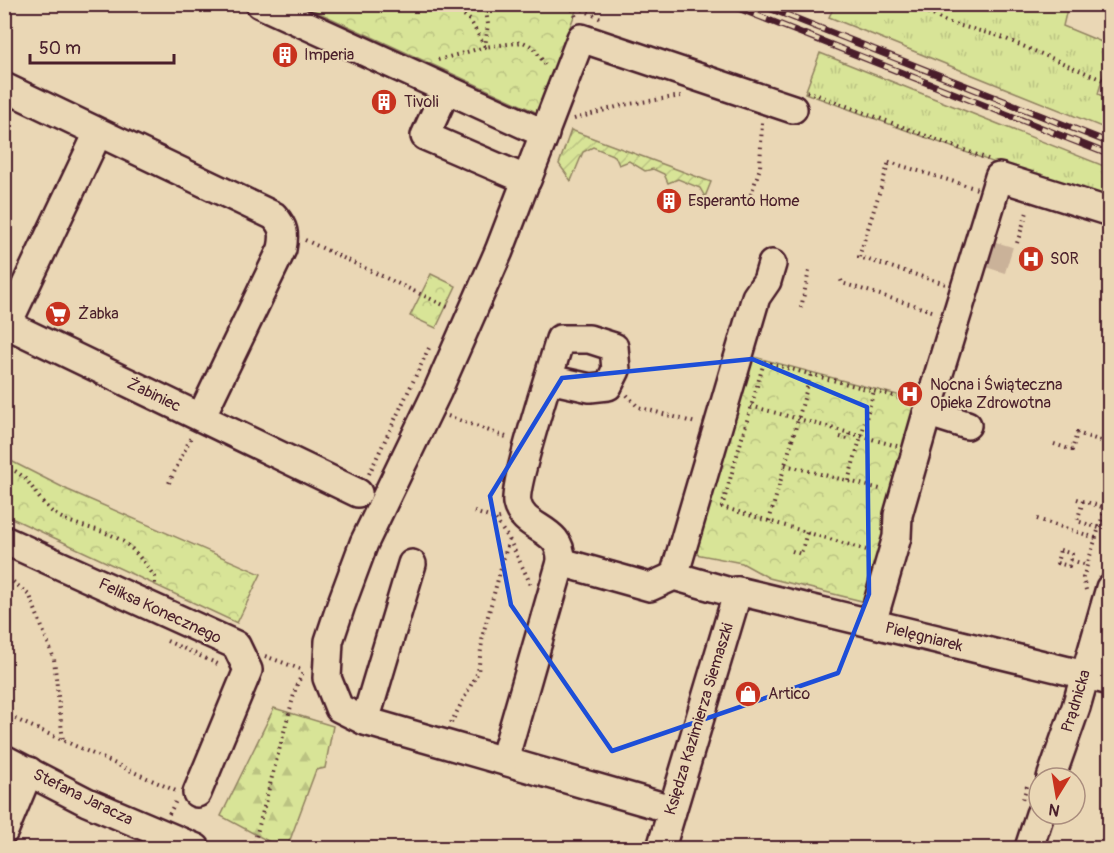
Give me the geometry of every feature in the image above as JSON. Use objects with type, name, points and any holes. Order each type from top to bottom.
[{"type":"street","points":[[260,4],[546,134]]},
{"type":"street","points":[[671,809],[365,721],[339,708],[313,669],[329,641],[364,543],[429,409],[454,310],[527,180],[581,38],[798,99]]},
{"type":"street","points":[[4,87],[274,216],[282,225],[285,236],[273,268],[201,417]]},
{"type":"street","points":[[446,90],[425,136],[527,180]]},
{"type":"street","points":[[6,324],[98,133]]},
{"type":"street","points":[[872,623],[891,557],[904,496],[999,177],[1110,212]]},
{"type":"street","points":[[561,562],[650,587],[674,576],[756,297],[767,282],[772,264]]},
{"type":"street","name":"Żabiniec","points":[[6,324],[358,493]]},
{"type":"street","points":[[504,760],[561,562],[560,550],[554,538],[525,517],[520,511],[516,494],[549,380]]},
{"type":"street","points":[[930,410],[967,425]]},
{"type":"street","name":"Feliksa Konecznego","points":[[4,540],[150,606],[233,658],[248,670],[197,793]]},
{"type":"street","points":[[365,721],[412,564]]},
{"type":"street","name":"Pielęgniarek","points":[[674,576],[730,592],[738,591],[1097,678]]},
{"type":"street","name":"Księdza Kazimierza Siemaszki","points":[[661,849],[671,809],[738,591]]},
{"type":"street","name":"Prądnicka","points":[[1055,766],[1076,707],[1097,678],[1098,593]]},
{"type":"street","name":"Stefana Jaracza","points":[[4,759],[87,802],[195,848]]},
{"type":"street","points":[[4,831],[29,771]]},
{"type":"street","points":[[1029,849],[1036,826]]},
{"type":"path","points":[[450,4],[470,20],[485,48]]},
{"type":"path","points":[[485,4],[488,24],[485,48]]},
{"type":"path","points":[[912,4],[946,22],[999,36],[1110,84]]},
{"type":"path","points":[[420,78],[438,60],[448,55],[523,42],[533,47],[555,74],[567,78]]},
{"type":"path","points":[[573,120],[632,104],[684,96]]},
{"type":"path","points":[[798,99],[994,161]]},
{"type":"path","points":[[747,206],[760,168],[762,121]]},
{"type":"path","points":[[889,162],[984,191],[955,287],[859,257],[889,162]]},
{"type":"path","points":[[285,236],[292,234],[454,310]]},
{"type":"path","points":[[801,308],[809,271]]},
{"type":"path","points":[[841,280],[842,283],[956,319]]},
{"type":"path","points":[[358,493],[434,338]]},
{"type":"path","points":[[737,360],[748,363],[764,362],[811,374],[874,391],[930,410]]},
{"type":"path","points":[[764,362],[722,507],[891,557]]},
{"type":"path","points":[[769,521],[811,374]]},
{"type":"path","points":[[848,481],[874,391]]},
{"type":"path","points":[[625,393],[638,407],[717,428]]},
{"type":"path","points":[[751,406],[798,417],[917,452]]},
{"type":"path","points":[[429,409],[530,445]]},
{"type":"path","points":[[169,483],[201,417]]},
{"type":"path","points":[[840,437],[848,439],[850,432]]},
{"type":"path","points":[[1054,444],[1072,450],[1077,433],[1110,444]]},
{"type":"path","points":[[4,465],[26,477],[50,511],[68,521],[115,536],[130,546],[155,577],[156,590],[150,606]]},
{"type":"path","points":[[785,465],[904,496]]},
{"type":"path","points":[[1098,593],[1083,578],[1110,493]]},
{"type":"path","points":[[1077,499],[1105,508]]},
{"type":"path","points":[[1083,501],[1077,521],[1099,528]]},
{"type":"path","points":[[474,512],[495,519],[520,511]]},
{"type":"path","points":[[495,519],[509,539],[537,598],[550,602]]},
{"type":"path","points":[[1037,519],[1096,538]]},
{"type":"path","points":[[792,551],[801,554],[807,532]]},
{"type":"path","points":[[442,742],[478,672],[483,634],[509,539]]},
{"type":"path","points":[[1060,550],[1072,554],[1071,560],[1069,566],[1057,563],[1060,550]]},
{"type":"path","points":[[1071,560],[1087,566]]},
{"type":"path","points":[[4,574],[30,596],[54,659],[63,742]]},
{"type":"path","points":[[160,638],[233,658],[313,669]]},
{"type":"path","points":[[253,849],[296,687],[313,669]]},
{"type":"path","points":[[4,714],[180,793],[165,822],[172,825],[168,837]]},
{"type":"highlighted area","points":[[752,359],[867,407],[869,594],[838,673],[612,751],[511,605],[490,496],[562,378]]},
{"type":"green space","points":[[569,4],[577,8],[538,113],[302,5]]},
{"type":"green space","points":[[835,5],[1068,5],[1063,26],[1109,45],[1109,55],[1098,94],[1109,100],[1109,130],[829,17]]},
{"type":"green space","points":[[820,53],[1109,168],[1109,205],[805,93]]},
{"type":"green space","points":[[571,130],[711,182],[705,197],[700,188],[678,179],[668,183],[664,174],[653,169],[645,171],[629,161],[619,165],[615,156],[593,147],[583,152],[571,181],[559,164]]},
{"type":"green space","points":[[431,274],[456,286],[436,328],[410,316]]},
{"type":"green space","points":[[750,356],[924,402],[870,603],[769,578],[742,563],[690,553]]},
{"type":"green space","points":[[5,458],[68,490],[261,574],[237,623],[5,515]]},
{"type":"green space","points":[[274,708],[333,726],[325,768],[316,770],[287,848],[281,848],[221,816]]},
{"type":"tunnel","points":[[992,269],[1004,230]]},
{"type":"railway","points":[[728,4],[1110,155]]},
{"type":"railway","points":[[759,4],[1110,143]]},
{"type":"place","name":"Imperia","points":[[285,55]]},
{"type":"place","name":"Tivoli","points":[[384,102]]},
{"type":"place","name":"Esperanto Home","points":[[669,201]]},
{"type":"place","name":"SOR","points":[[1031,259]]},
{"type":"place","name":"Żabka","points":[[58,314]]},
{"type":"place","name":"Nocna i Świąteczna Opieka Zdrowotna","points":[[910,394]]},
{"type":"place","name":"Artico","points":[[748,694]]}]
